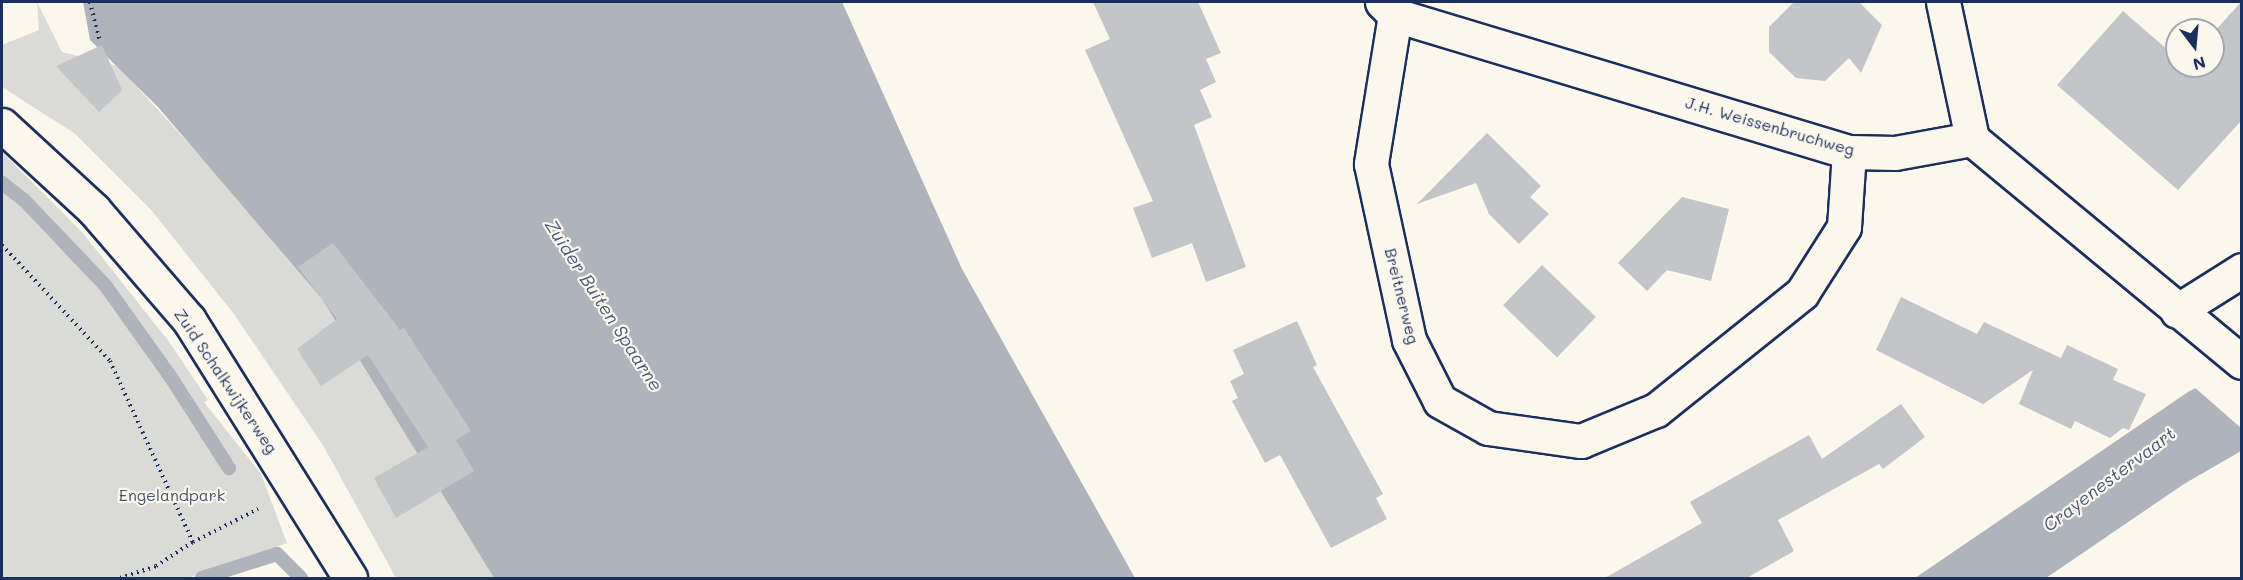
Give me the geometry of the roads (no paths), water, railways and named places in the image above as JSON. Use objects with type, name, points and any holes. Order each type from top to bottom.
[{"type":"street","points":[[1943,2],[1972,139],[2240,361]]},
{"type":"street","name":"J.H. Weissenbruchweg","points":[[1389,8],[1848,152],[1895,153],[1972,139]]},
{"type":"street","name":"Breitnerweg","points":[[1389,8],[1371,164],[1409,340],[1440,401],[1488,428],[1581,441],[1656,410],[1802,293],[1844,228],[1848,152]]},
{"type":"street","name":"Zuid Schalkwijkerweg","points":[[2,125],[94,210],[189,320],[298,489],[350,579]]},
{"type":"street","points":[[2177,311],[2241,270]]},
{"type":"water","name":"Zuider Buiten Spaarne","points":[[83,2],[842,2],[962,269],[1135,578],[494,578],[322,299],[158,107],[90,40]]},
{"type":"water","name":"Crayenestervaart","points":[[2241,365],[2241,451],[2184,484],[2046,578],[1915,578],[2188,392]]},
{"type":"waterway","points":[[2,183],[24,200],[105,285],[172,379],[229,468]]},
{"type":"waterway","points":[[202,578],[277,554],[301,578]]},
{"type":"park label","name":"Engelandpark","points":[[172,495]]}]
